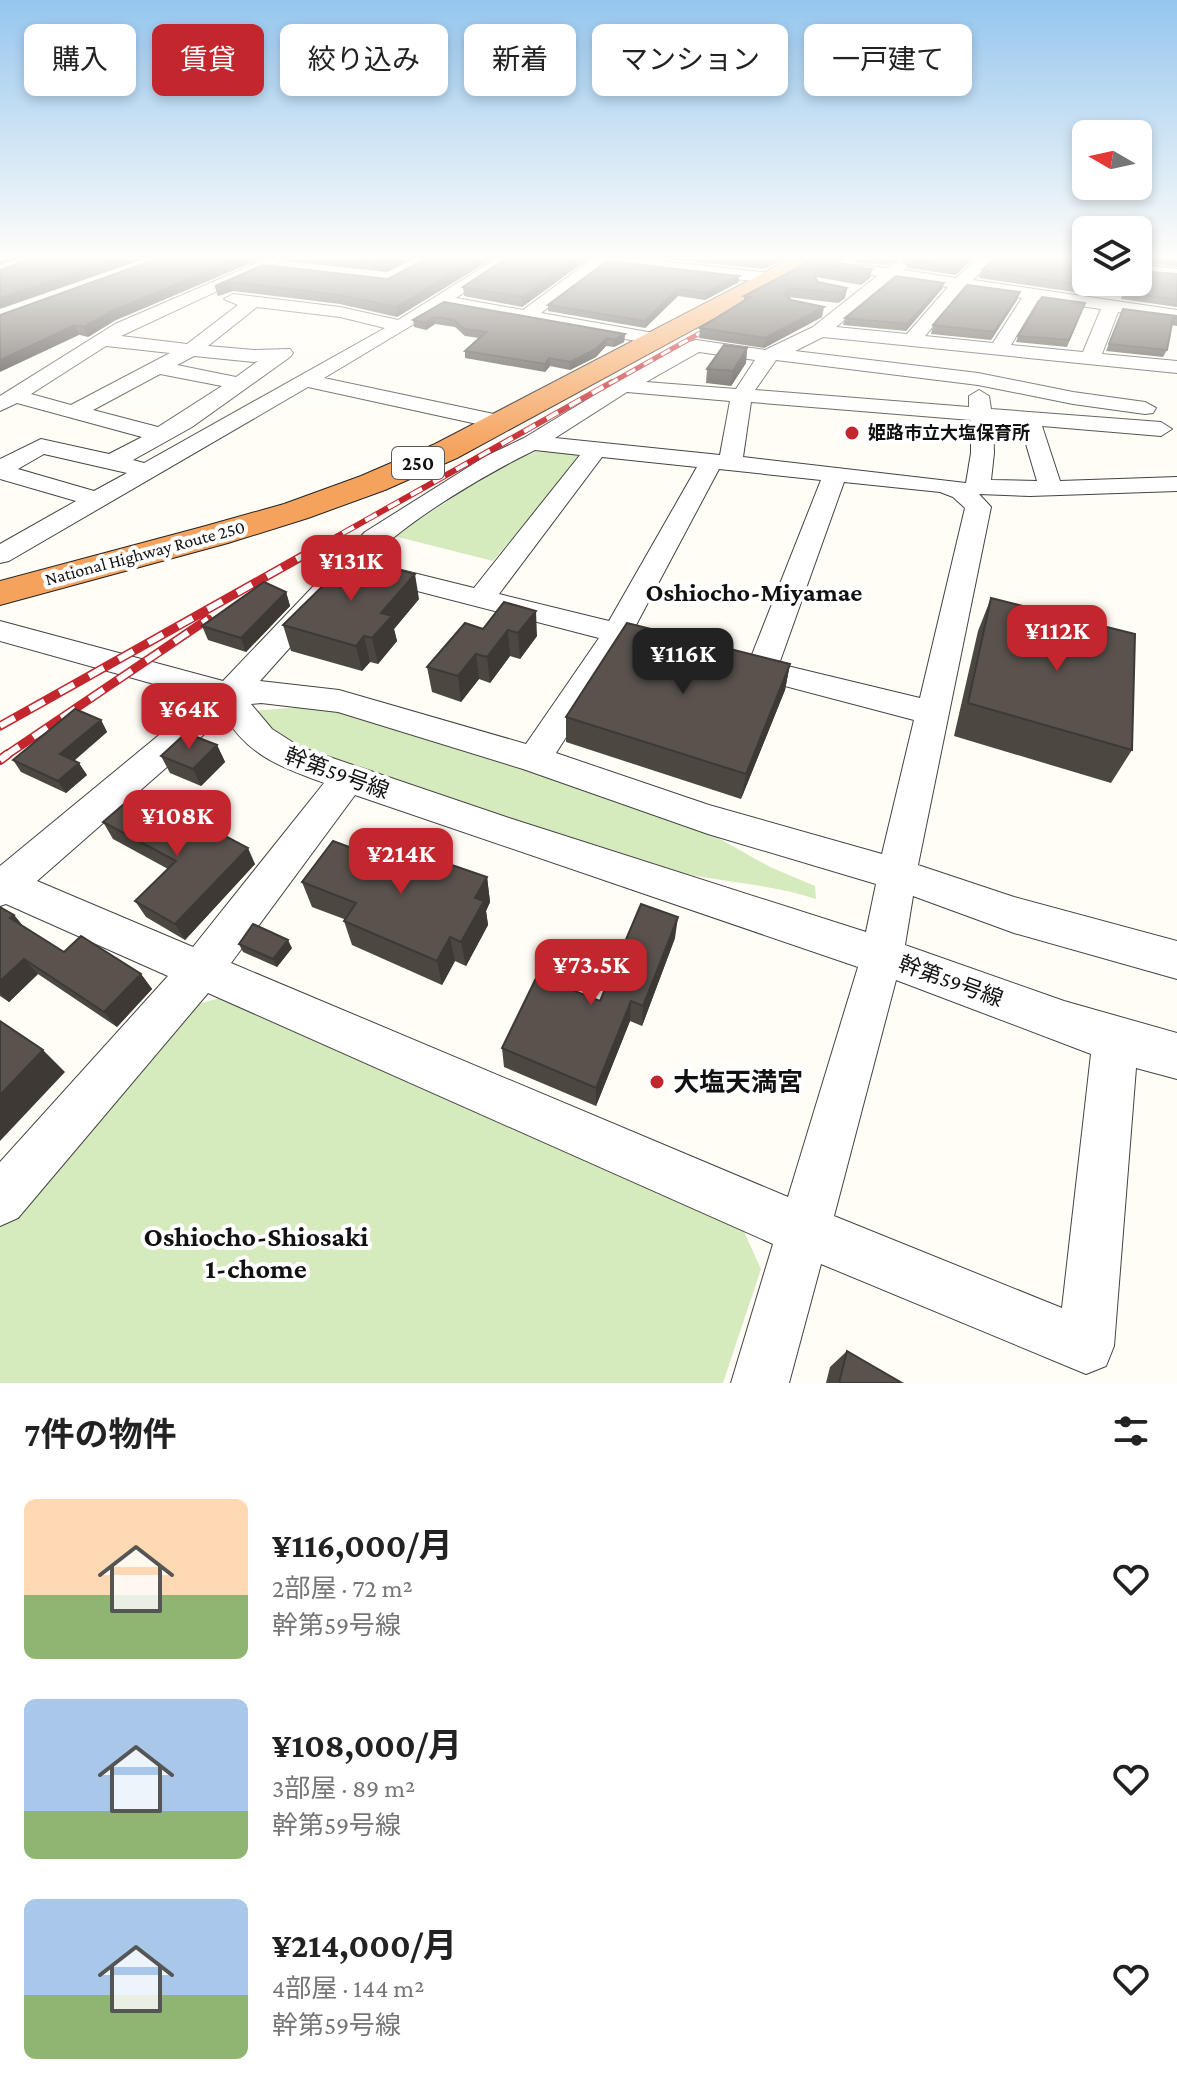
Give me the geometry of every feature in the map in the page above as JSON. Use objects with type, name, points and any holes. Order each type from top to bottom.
[{"type":"highway","name":"National Highway Route 250","points":[[0,593],[296,511],[373,483],[446,451],[686,324]]},
{"type":"street","points":[[7,400],[132,324]]},
{"type":"street","points":[[75,411],[191,350],[225,324]]},
{"type":"street","points":[[390,324],[401,326]]},
{"type":"street","points":[[7,545],[98,500],[405,324]]},
{"type":"street","points":[[574,324],[658,339]]},
{"type":"street","points":[[534,759],[617,633],[721,463],[741,396],[772,355],[830,324]]},
{"type":"street","points":[[912,340],[926,324]]},
{"type":"street","points":[[999,349],[1015,324]]},
{"type":"street","points":[[1090,359],[1104,324]]},
{"type":"street","points":[[820,331],[1177,367]]},
{"type":"street","points":[[103,340],[254,356],[299,355],[336,363]]},
{"type":"street","points":[[1115,1042],[1086,1346],[805,1231],[2,887],[230,694],[374,538],[494,461],[532,443],[623,386],[696,346],[978,379],[1073,398],[1145,408]]},
{"type":"street","points":[[113,462],[184,422],[237,383],[299,355]]},
{"type":"street","points":[[874,366],[876,408]]},
{"type":"street","points":[[159,368],[237,383]]},
{"type":"street","points":[[970,489],[983,468],[985,447],[978,379]]},
{"type":"street","points":[[307,381],[500,422]]},
{"type":"street","points":[[623,386],[1029,419],[1088,433],[1161,429]]},
{"type":"street","points":[[7,400],[75,411],[161,435]]},
{"type":"street","points":[[1029,419],[1050,486]]},
{"type":"street","points":[[532,443],[970,489],[1177,484]]},
{"type":"street","points":[[0,470],[41,446],[148,471]]},
{"type":"street","points":[[481,598],[596,450]]},
{"type":"street","points":[[0,470],[98,500]]},
{"type":"street","points":[[761,670],[835,474]]},
{"type":"street","points":[[760,1383],[805,1231],[889,915],[978,507],[970,489]]},
{"type":"street","points":[[351,565],[932,713]]},
{"type":"street","points":[[0,631],[230,694]]},
{"type":"street","name":"幹第59号線","points":[[1177,960],[1014,915],[889,915],[670,889],[348,778],[270,747],[254,735],[230,694],[286,694],[339,701],[534,759],[708,819],[889,915],[1115,1042],[1177,1056]]},
{"type":"street","points":[[0,1200],[200,971],[348,778]]},
{"type":"green space","points":[[548,448],[575,452],[579,459],[493,561],[394,536],[509,461]]},
{"type":"green space","points":[[302,707],[342,713],[688,821],[770,867],[815,886],[816,899],[779,889],[667,870],[311,754],[272,730],[252,711]]},
{"type":"green space","points":[[223,997],[740,1223],[761,1269],[723,1383],[0,1383],[0,1228],[191,1006]]},
{"type":"building","points":[[0,324],[90,324],[84,327],[75,325],[0,360]]},
{"type":"building","points":[[458,324],[566,324],[625,334],[614,340],[607,338],[596,349],[570,362],[549,358],[545,364],[465,351],[486,332],[464,329]]},
{"type":"building","points":[[707,324],[793,324],[765,338],[700,328]]},
{"type":"building","points":[[934,324],[999,324],[994,332]]},
{"type":"building","points":[[1026,324],[1076,324],[1069,340],[1018,336]]},
{"type":"building","points":[[1117,324],[1172,324],[1167,350],[1109,344]]},
{"type":"building","points":[[724,345],[747,348],[733,371],[707,369]]},
{"type":"building","points":[[351,558],[415,574],[381,613],[392,616],[372,638],[364,636],[356,646],[283,625]]},
{"type":"building","points":[[264,582],[286,592],[241,638],[202,626]]},
{"type":"building","points":[[991,598],[1135,634],[1132,750],[968,703]]},
{"type":"building","points":[[504,602],[536,611],[518,633],[508,630],[487,657],[476,654],[458,676],[427,667],[465,623],[483,629]]},
{"type":"building","points":[[627,623],[790,664],[746,774],[566,717]]},
{"type":"building","points":[[75,709],[101,720],[60,754],[79,763],[58,781],[13,760]]},
{"type":"building","points":[[186,733],[217,745],[193,769],[161,756]]},
{"type":"building","points":[[131,798],[203,835],[210,828],[248,848],[175,924],[135,901],[176,861],[103,822]]},
{"type":"building","points":[[333,841],[384,860],[391,850],[436,866],[440,861],[487,877],[475,898],[484,901],[461,942],[450,937],[437,961],[344,921],[356,903],[302,882]]},
{"type":"building","points":[[641,904],[678,917],[643,1006],[631,1001],[596,1088],[502,1048],[537,976],[600,1001]]},
{"type":"building","points":[[0,907],[14,915],[10,918],[64,952],[81,936],[141,974],[104,1012],[24,959],[0,981]]},
{"type":"building","points":[[253,924],[288,940],[273,959],[239,944]]},
{"type":"building","points":[[0,1021],[43,1050],[0,1095]]},
{"type":"building","points":[[847,1351],[902,1383],[839,1383]]},
{"type":"railway","points":[[609,384],[717,324]]},
{"type":"railway","points":[[320,546],[612,382]]},
{"type":"railway","points":[[0,726],[324,544]]},
{"type":"railway","points":[[5,756],[208,619]]},
{"type":"railway","points":[[0,760],[8,754]]},
{"type":"place","name":"姫路市立大塩保育所","points":[[852,433]]},
{"type":"place","name":"大塩天満宮","points":[[657,1082]]},
{"type":"district","name":"Oshiocho-Miyamae","points":[[754,592]]},
{"type":"district","name":"Oshiocho-Shiosaki 1-chome","points":[[256,1252]]}]
